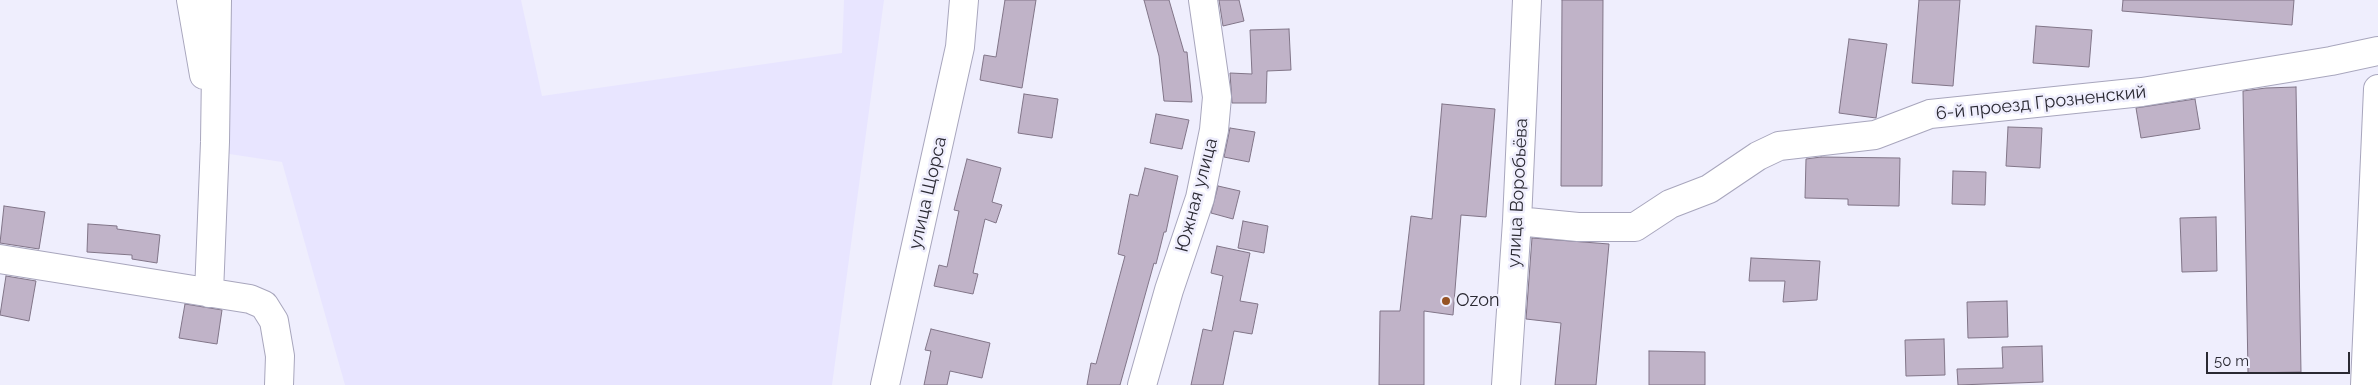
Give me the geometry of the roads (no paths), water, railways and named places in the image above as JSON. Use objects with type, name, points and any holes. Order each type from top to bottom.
[{"type":"street","points":[[191,0],[215,142]]},
{"type":"street","points":[[209,293],[215,142],[217,0]]},
{"type":"street","name":"улица Щорса","points":[[884,385],[960,47],[964,0]]},
{"type":"street","name":"Южная улица","points":[[1142,385],[1169,290],[1200,198],[1214,130],[1217,97],[1203,0]]},
{"type":"street","name":"улица Воробьёва","points":[[1506,385],[1517,221],[1527,0]]},
{"type":"street","name":"6-й проезд Грозненский","points":[[1517,221],[1578,227],[1635,227],[1670,204],[1709,189],[1758,156],[1779,146],[1875,135],[1930,114],[2142,92],[2331,61],[2378,51]]},
{"type":"street","points":[[2369,373],[2378,89]]},
{"type":"street","points":[[0,259],[250,299],[264,306],[270,312],[278,335],[279,385]]},
{"type":"place","name":"Ozon","points":[[1446,301]]}]
